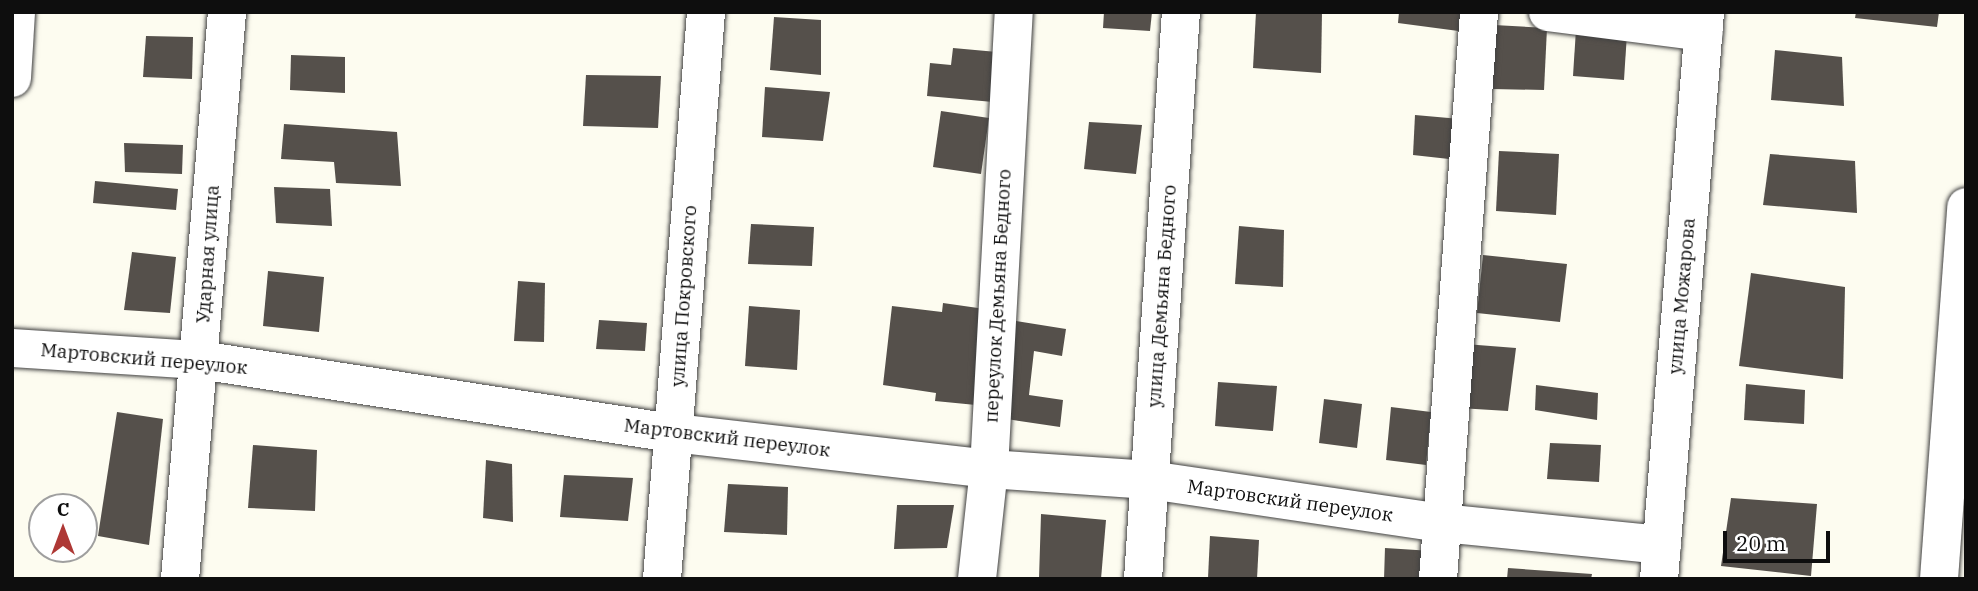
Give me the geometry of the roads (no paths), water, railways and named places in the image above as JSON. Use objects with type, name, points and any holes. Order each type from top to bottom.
[{"type":"street","points":[[12,78],[16,12]]},
{"type":"street","name":"Ударная улица","points":[[180,579],[227,12]]},
{"type":"street","name":"улица Покровского","points":[[662,579],[706,12]]},
{"type":"street","name":"переулок Демьяна Бедного","points":[[977,579],[989,469],[1014,12]]},
{"type":"street","name":"улица Демьяна Бедного","points":[[1143,579],[1181,12]]},
{"type":"street","points":[[1438,579],[1479,12]]},
{"type":"street","points":[[1548,12],[1704,22]]},
{"type":"street","name":"улица Можарова","points":[[1660,562],[1704,22]]},
{"type":"street","points":[[1939,579],[1966,207]]},
{"type":"street","name":"Мартовский переулок","points":[[12,348],[200,360],[674,433],[989,469],[1150,480],[1442,523],[1660,562]]}]
